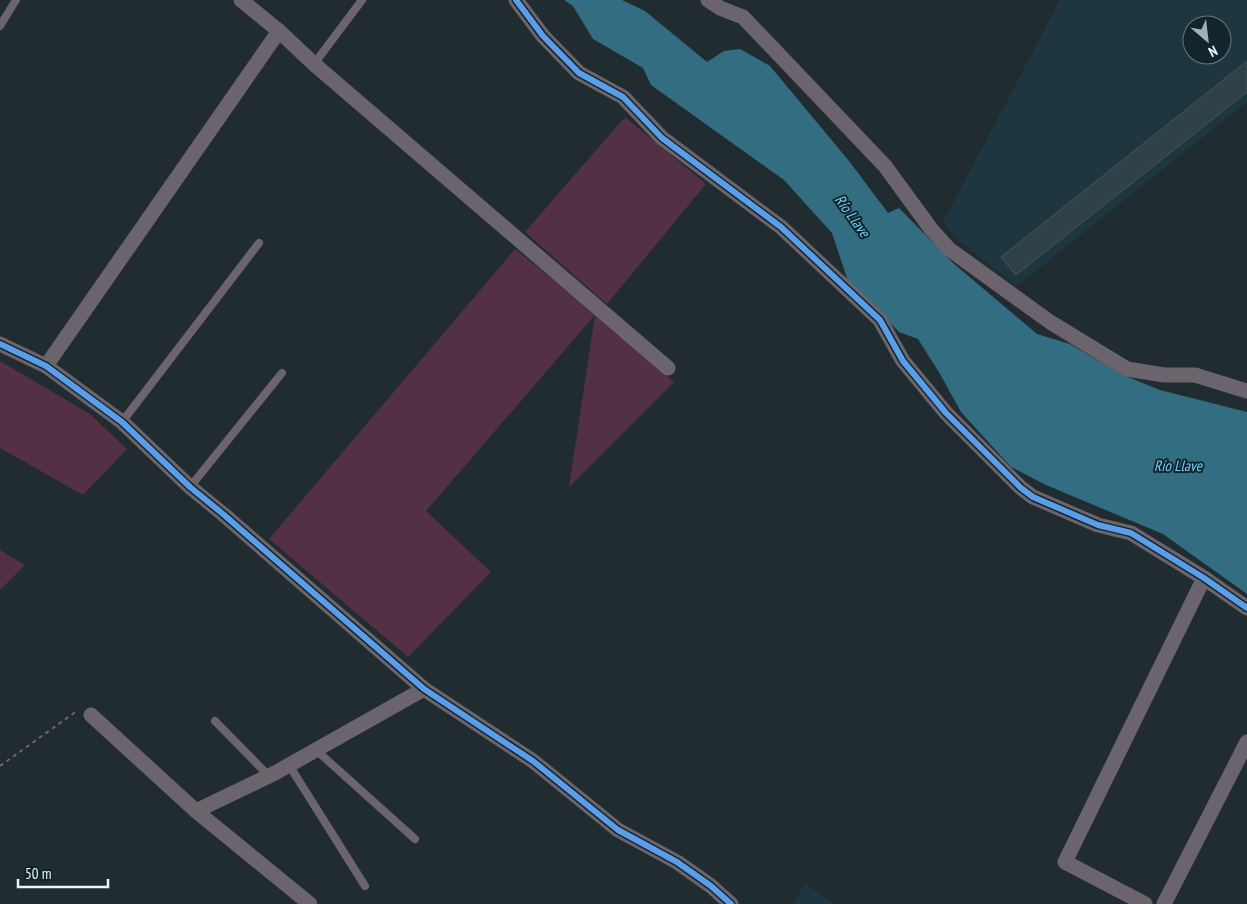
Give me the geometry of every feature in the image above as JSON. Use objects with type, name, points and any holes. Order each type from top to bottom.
[{"type":"street","points":[[241,0],[668,368]]},
{"type":"street","points":[[516,0],[543,36],[579,73],[622,97],[662,138],[781,227],[880,320],[903,361],[946,413],[1021,488],[1033,497],[1098,525],[1131,534],[1204,578],[1247,608]]},
{"type":"street","points":[[708,0],[720,8],[743,17],[885,166],[948,248],[1003,288],[1050,322],[1127,369],[1164,376],[1196,376],[1247,391]]},
{"type":"street","points":[[46,366],[279,31]]},
{"type":"street","points":[[0,344],[46,366],[122,422],[190,487],[424,689],[533,761],[618,830],[677,862],[711,886],[730,904]]},
{"type":"street","points":[[1145,904],[1065,862],[1204,578]]},
{"type":"street","points":[[196,811],[269,776],[424,689]]},
{"type":"street","points":[[91,715],[196,811],[310,904]]},
{"type":"street","points":[[1164,904],[1247,742]]},
{"type":"lane","points":[[0,26],[16,0]]},
{"type":"lane","points":[[314,64],[362,0]]},
{"type":"lane","points":[[122,422],[259,243]]},
{"type":"lane","points":[[190,487],[282,373]]},
{"type":"lane","points":[[214,721],[269,776]]},
{"type":"lane","points":[[316,750],[415,839]]},
{"type":"lane","points":[[288,765],[365,886]]},
{"type":"path","points":[[0,766],[74,713],[91,715]]},
{"type":"shaded area","points":[[1060,0],[1247,0],[1247,102],[1017,286],[955,237],[943,222]]},
{"type":"shaded area","points":[[625,117],[706,184],[607,304],[525,232]]},
{"type":"shaded area","points":[[515,249],[596,314],[674,382],[569,487],[595,315],[426,511],[491,572],[408,657],[269,539]]},
{"type":"shaded area","points":[[0,361],[90,414],[127,449],[83,495],[0,448]]},
{"type":"shaded area","points":[[0,550],[25,565],[0,590]]},
{"type":"shaded area","points":[[805,883],[834,904],[793,904]]},
{"type":"water","name":"Río Llave","points":[[564,0],[622,0],[645,11],[707,62],[724,51],[740,49],[770,66],[849,161],[888,213],[899,208],[953,263],[1037,334],[1070,344],[1123,375],[1160,390],[1247,412],[1247,594],[1163,534],[1046,485],[1011,467],[961,412],[918,339],[899,332],[848,281],[832,233],[784,180],[651,85],[643,68],[593,39],[573,6]]},
{"type":"building","points":[[1247,61],[1247,92],[1016,275],[1001,257]]},
{"type":"cycle path","points":[[516,0],[543,36],[579,73],[623,97],[662,138],[781,227],[880,320],[903,361],[946,413],[1021,488],[1033,497],[1098,525],[1131,533],[1204,578],[1247,608]]},
{"type":"cycle path","points":[[0,344],[46,366],[122,422],[190,487],[424,689],[533,761],[618,830],[677,862],[711,886],[731,904]]}]
